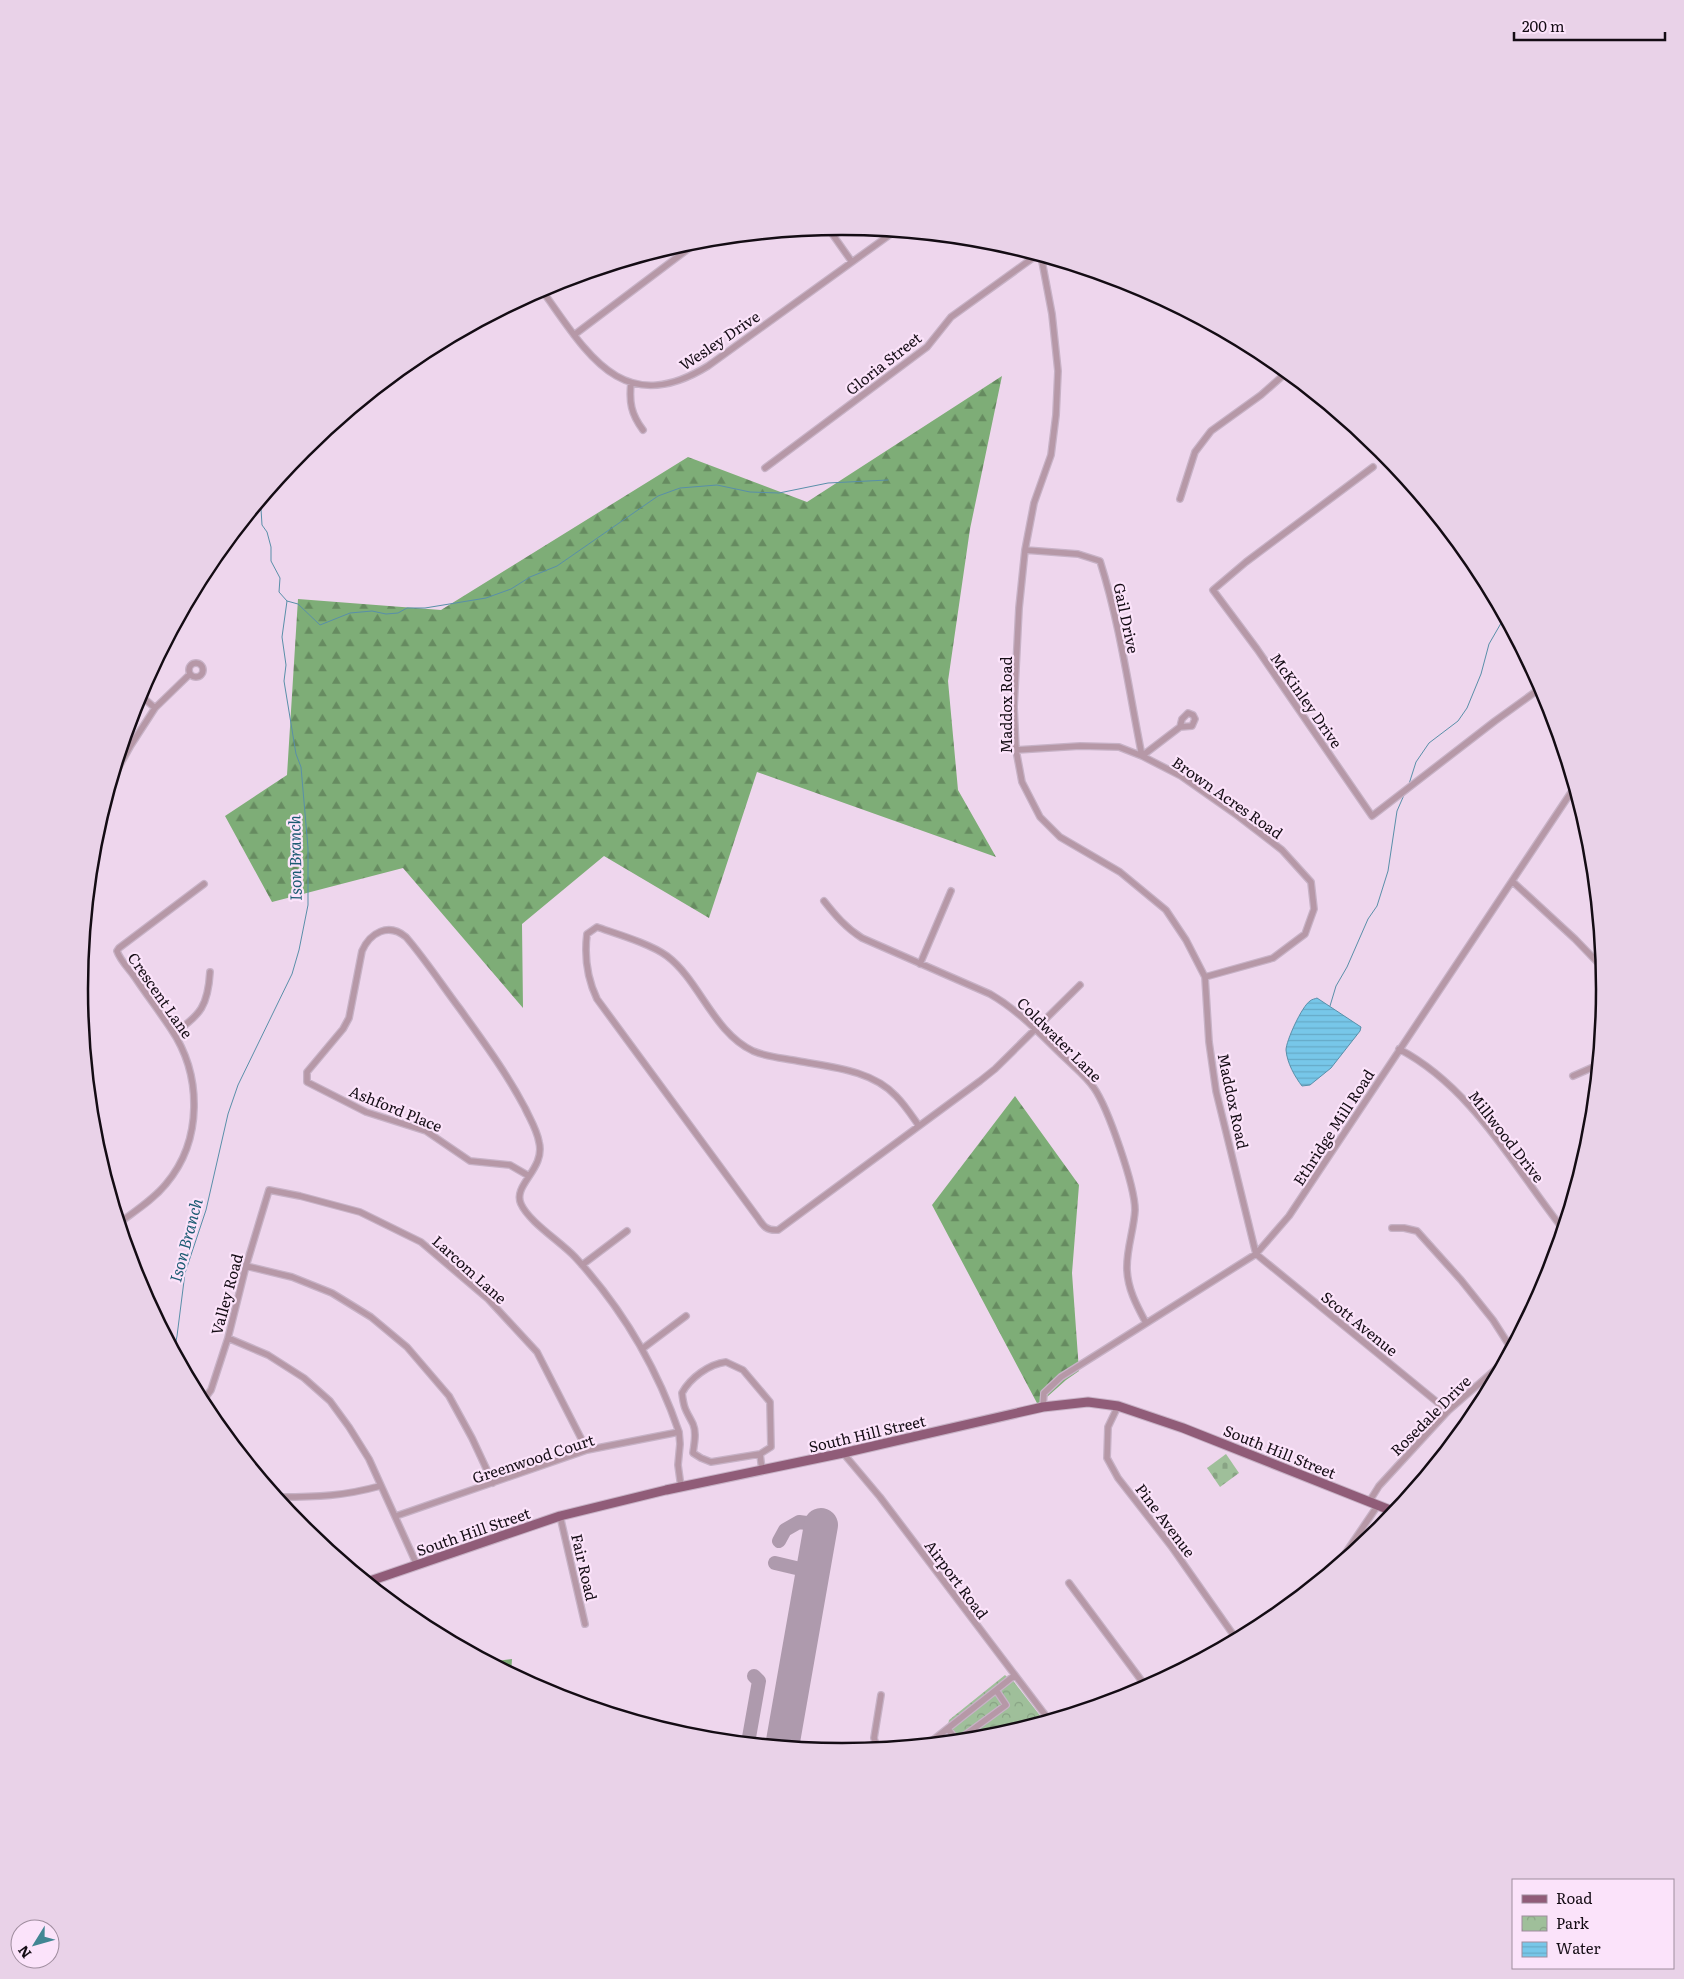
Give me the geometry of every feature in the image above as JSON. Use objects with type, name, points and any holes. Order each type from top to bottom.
[{"type":"main road","name":"South Hill Street","points":[[373,1580],[560,1516],[681,1487],[843,1453],[1043,1407],[1088,1402],[1118,1406],[1141,1412],[1388,1509]]},
{"type":"street","points":[[833,235],[852,262]]},
{"type":"street","name":"Wesley Drive","points":[[546,295],[585,350],[604,369],[631,383],[665,384],[692,376],[886,237]]},
{"type":"street","points":[[574,335],[685,252]]},
{"type":"street","name":"Gloria Street","points":[[765,468],[927,347],[951,317],[1031,259]]},
{"type":"street","name":"Maddox Road","points":[[1042,263],[1052,314],[1058,371],[1056,415],[1050,454],[1034,503],[1025,550],[1019,608],[1014,707],[1016,750],[1022,782],[1040,817],[1060,837],[1120,872],[1166,910],[1186,940],[1205,977],[1209,1042],[1216,1091],[1256,1254]]},
{"type":"street","points":[[1180,498],[1195,452],[1211,431],[1261,395],[1282,377]]},
{"type":"street","points":[[631,383],[630,399],[632,414],[643,430]]},
{"type":"street","name":"McKinley Drive","points":[[1373,467],[1246,562],[1212,590],[1257,649],[1372,816],[1535,692]]},
{"type":"street","name":"Gail Drive","points":[[1025,550],[1078,554],[1100,561],[1118,633],[1142,756]]},
{"type":"street","points":[[125,755],[154,708],[190,674]]},
{"type":"street","points":[[145,700],[154,708]]},
{"type":"street","points":[[1142,756],[1180,727]]},
{"type":"street","name":"Brown Acres Road","points":[[1016,750],[1080,746],[1119,747],[1142,756],[1181,776],[1238,816],[1282,850],[1311,882],[1314,909],[1306,934],[1272,958],[1205,977]]},
{"type":"street","name":"Ethridge Mill Road","points":[[1043,1407],[1044,1393],[1060,1377],[1256,1254],[1289,1216],[1571,793]]},
{"type":"street","points":[[1512,881],[1576,939],[1595,960]]},
{"type":"street","name":"Crescent Lane","points":[[124,1219],[154,1197],[175,1171],[189,1139],[194,1108],[194,1086],[183,1047],[116,951],[204,884]]},
{"type":"street","points":[[920,964],[951,891]]},
{"type":"street","name":"Coldwater Lane","points":[[824,900],[852,932],[862,938],[1005,1002],[1094,1088],[1128,1171],[1135,1209],[1127,1269],[1135,1302],[1146,1323]]},
{"type":"street","points":[[919,1126],[896,1095],[862,1074],[769,1056],[754,1051],[741,1043],[720,1023],[677,964],[659,950],[597,928],[587,934],[586,962],[590,984],[598,999],[764,1227],[772,1231],[778,1230],[919,1126],[995,1069],[1080,985]]},
{"type":"street","name":"Ashford Place","points":[[385,929],[402,933],[411,942],[504,1071],[529,1116],[540,1147],[540,1158],[537,1166],[529,1176],[510,1165],[470,1161],[426,1130],[359,1109],[310,1084],[306,1079],[307,1072],[343,1029],[349,1018],[362,951],[366,942],[374,934],[385,929]]},
{"type":"street","points":[[174,1033],[200,1013],[209,990],[210,972]]},
{"type":"street","name":"Millwood Drive","points":[[1399,1049],[1417,1058],[1448,1084],[1480,1117],[1559,1223]]},
{"type":"street","points":[[1574,1076],[1592,1068]]},
{"type":"street","points":[[529,1176],[519,1194],[523,1208],[582,1264],[632,1332],[642,1349],[679,1432],[678,1465],[681,1487]]},
{"type":"street","name":"Valley Road","points":[[207,1396],[211,1390],[228,1338],[246,1266],[269,1190]]},
{"type":"street","name":"Larcom Lane","points":[[269,1190],[360,1212],[421,1242],[488,1299],[537,1352],[572,1417],[587,1450]]},
{"type":"street","name":"Rosedale Drive","points":[[1392,1228],[1416,1231],[1433,1247],[1493,1320],[1508,1343]]},
{"type":"street","points":[[582,1264],[627,1231]]},
{"type":"street","name":"Scott Avenue","points":[[1256,1254],[1448,1411]]},
{"type":"street","points":[[246,1266],[292,1277],[332,1294],[370,1317],[407,1347],[449,1396],[472,1438],[493,1483]]},
{"type":"street","points":[[642,1349],[686,1316]]},
{"type":"street","points":[[228,1338],[268,1355],[304,1378],[330,1401],[350,1427],[369,1459],[417,1565]]},
{"type":"street","points":[[726,1362],[743,1370],[770,1402],[771,1447],[760,1454],[711,1462],[693,1453],[695,1439],[693,1425],[686,1415],[682,1393],[687,1383],[716,1363],[726,1362]]},
{"type":"street","name":"Rosedale Drive","points":[[1346,1551],[1374,1504],[1379,1486],[1448,1411],[1491,1373]]},
{"type":"street","name":"Pine Avenue","points":[[1118,1406],[1108,1427],[1107,1458],[1118,1478],[1171,1546],[1232,1635]]},
{"type":"street","name":"Greenwood Court","points":[[396,1516],[587,1450],[679,1432]]},
{"type":"street","name":"Airport Road","points":[[843,1453],[880,1497],[1046,1715]]},
{"type":"street","points":[[760,1454],[762,1470]]},
{"type":"street","points":[[286,1499],[335,1496],[380,1486]]},
{"type":"street","name":"Fair Road","points":[[560,1516],[585,1624]]},
{"type":"street","points":[[1069,1583],[1142,1682]]},
{"type":"street","points":[[935,1738],[1015,1675]]},
{"type":"street","points":[[967,1734],[1006,1705],[996,1690]]},
{"type":"street","points":[[875,1743],[874,1738],[881,1694]]},
{"type":"street","points":[[948,1728],[953,1736]]},
{"type":"green space","points":[[1002,376],[970,529],[948,681],[958,790],[996,857],[757,772],[709,918],[604,856],[522,924],[523,1008],[403,868],[272,902],[225,816],[287,775],[298,599],[441,610],[688,457],[807,502]]},
{"type":"green space","points":[[1015,1096],[1079,1185],[1072,1273],[1079,1371],[1038,1405],[932,1205]]},
{"type":"green space","points":[[1226,1454],[1239,1473],[1220,1487],[1207,1468]]},
{"type":"green space","points":[[512,1659],[511,1668],[508,1666],[498,1661]]},
{"type":"green space","points":[[1005,1675],[1009,1679],[1011,1678],[1041,1717],[989,1730],[935,1738],[948,1725],[949,1720]]},
{"type":"water","points":[[1317,998],[1361,1027],[1360,1031],[1331,1068],[1310,1085],[1302,1086],[1290,1065],[1286,1050],[1295,1024],[1303,1009],[1311,1000]]},
{"type":"waterway","points":[[287,601],[298,604],[320,625],[350,613],[372,611],[386,614],[398,613],[407,608],[425,608],[486,598],[511,589],[530,577],[557,566],[658,496],[680,488],[717,485],[750,492],[779,493],[828,483],[888,480]]},
{"type":"waterway","name":"Ison Branch","points":[[176,1343],[185,1273],[206,1210],[228,1114],[238,1085],[292,974],[308,905],[308,848],[301,767],[296,754],[284,681],[286,665],[282,637],[287,601],[279,592],[280,578],[271,561],[271,547],[267,532],[262,525],[261,509]]},
{"type":"waterway","points":[[1409,784],[1416,762],[1429,743],[1458,721],[1467,708],[1481,674],[1489,644],[1501,623]]},
{"type":"waterway","points":[[1330,1006],[1336,986],[1347,967],[1368,919],[1377,906],[1388,871],[1397,811],[1404,795]]},
{"type":"taxiway","points":[[779,1541],[785,1530],[799,1522],[821,1525]]},
{"type":"taxiway","points":[[775,1563],[813,1572]]},
{"type":"taxiway","points":[[749,1738],[759,1681],[754,1676]]},
{"type":"runway","points":[[783,1741],[821,1525]]}]
